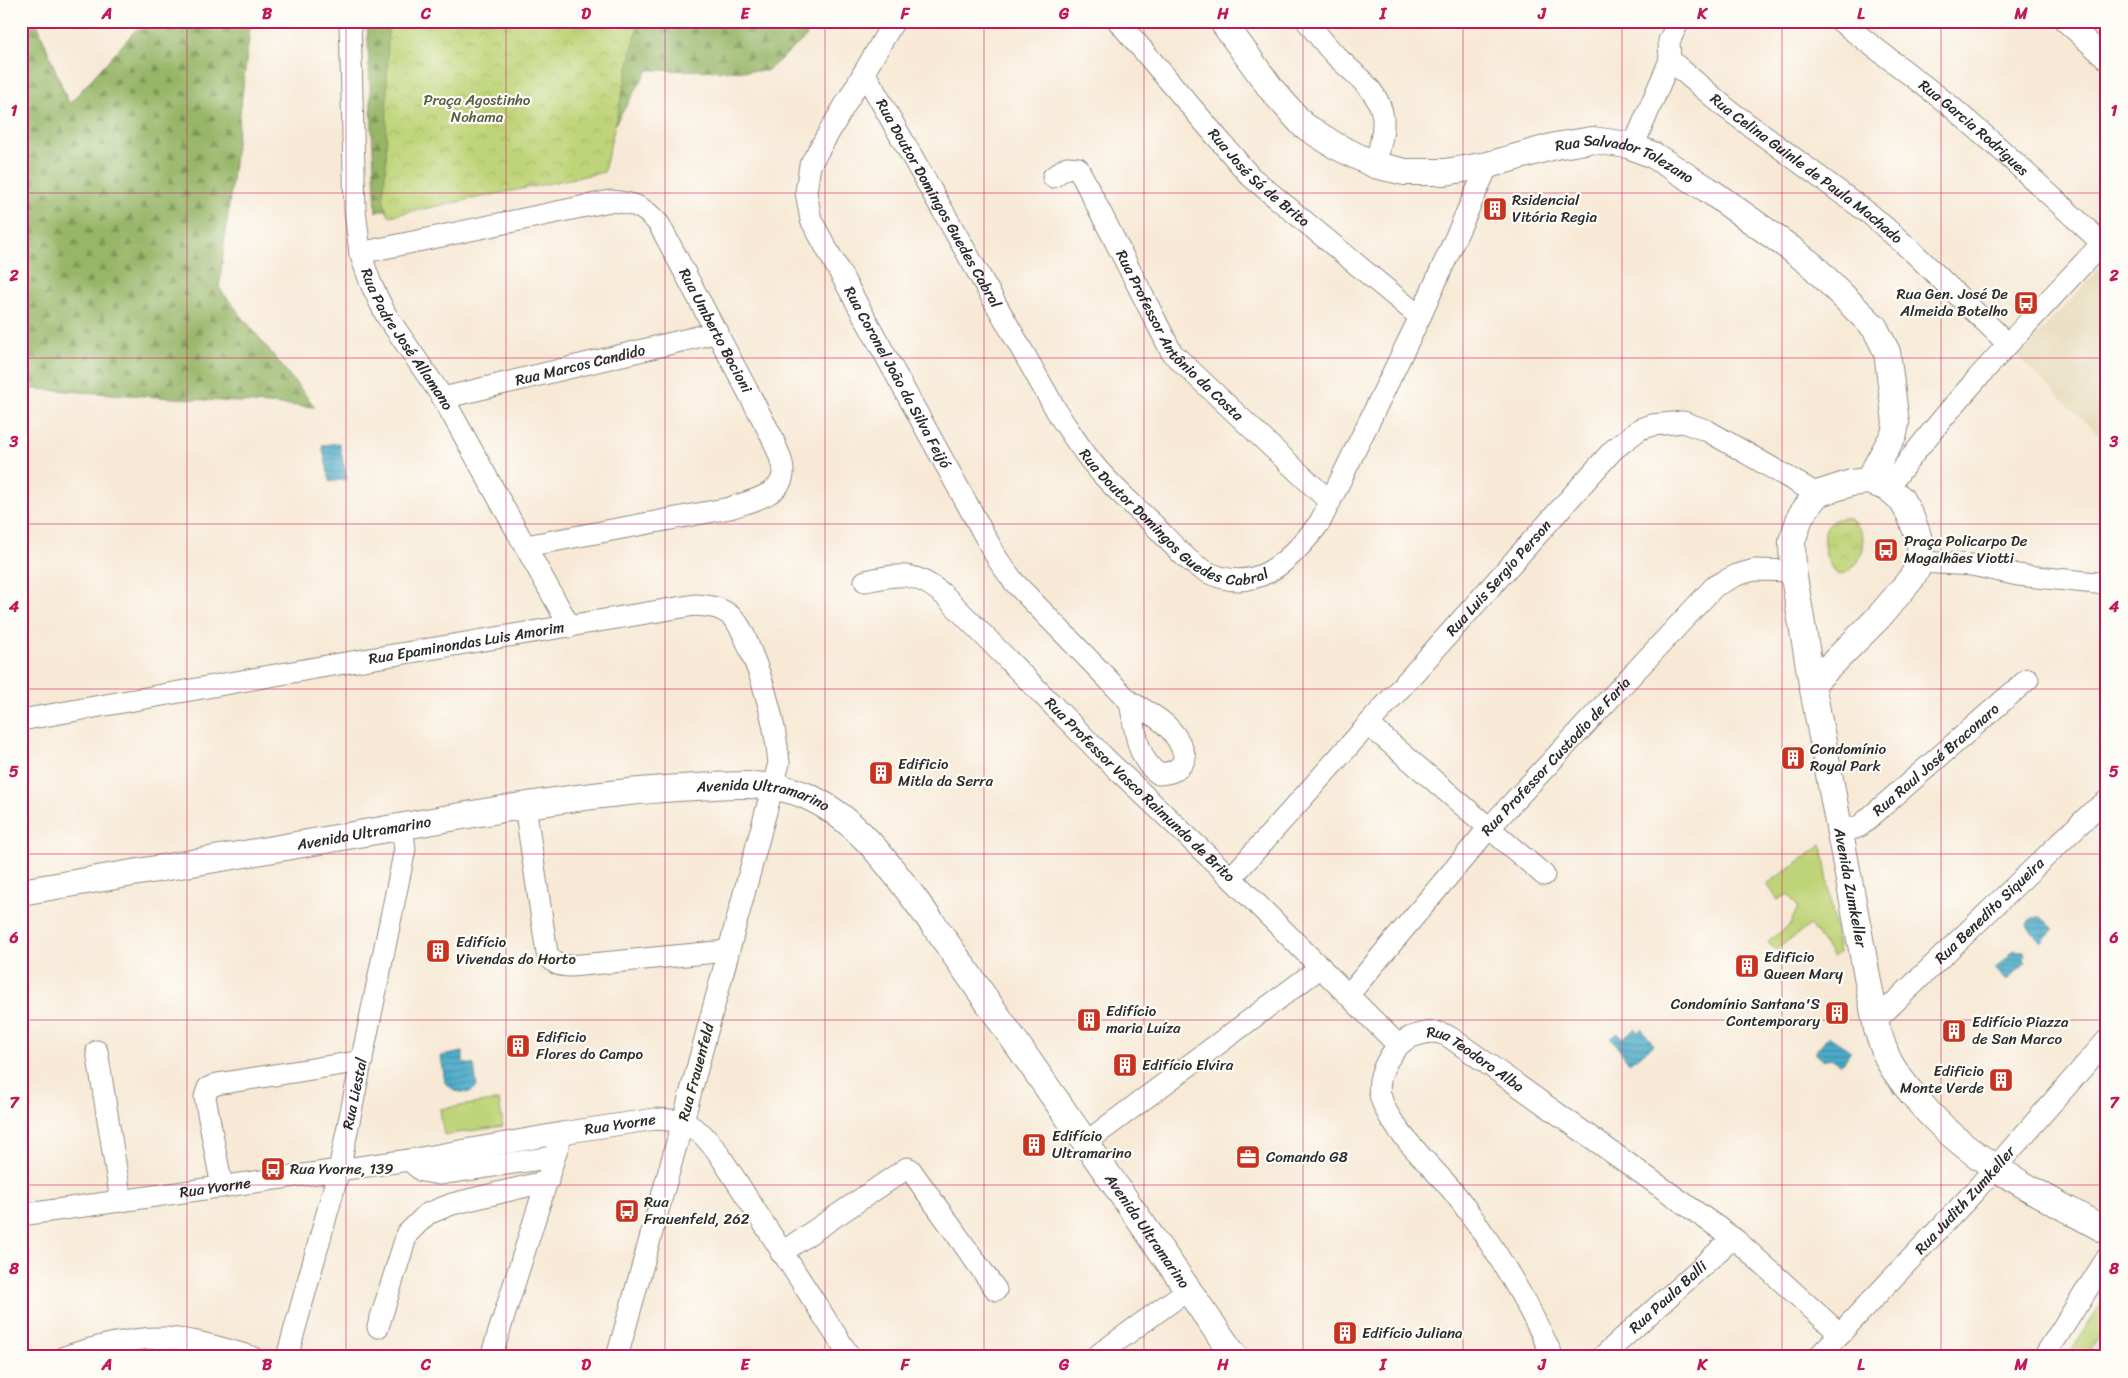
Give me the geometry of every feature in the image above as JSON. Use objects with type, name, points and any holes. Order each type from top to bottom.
[{"type":"street","name":"Rua Padre José Allamano","points":[[350,21],[355,210],[360,253],[371,284],[386,315],[443,398],[570,627]]},
{"type":"street","name":"Rua Coronel João da Silva Feijó","points":[[894,21],[810,165],[806,192],[811,220],[998,560],[1014,582],[1130,702]]},
{"type":"street","name":"Rua José Sá de Brito","points":[[1118,21],[1250,176],[1420,317]]},
{"type":"street","name":"Rua Salvador Tolezano","points":[[1222,21],[1272,90],[1303,125],[1336,146],[1376,165],[1406,172],[1445,172],[1488,165],[1555,146],[1592,140],[1633,147],[1653,155],[1687,176],[1790,248],[1812,265],[1875,328],[1886,352],[1896,423],[1878,484]]},
{"type":"street","points":[[1308,21],[1337,57],[1369,88],[1378,103],[1383,118],[1376,165]]},
{"type":"street","points":[[1633,147],[1670,60],[1669,41],[1679,21]]},
{"type":"street","name":"Rua Garcia Rodrigues","points":[[1840,21],[1948,104],[2104,240]]},
{"type":"street","points":[[2065,21],[2107,59]]},
{"type":"street","name":"Rua Celina Guinle de Paula Machado","points":[[1670,60],[1726,108],[1871,215],[2008,344]]},
{"type":"street","name":"Rua Doutor Domingos Guedes Cabral","points":[[864,72],[1060,417],[1100,472],[1198,568],[1221,579],[1250,579],[1277,568],[1302,546],[1320,522],[1420,317],[1488,165]]},
{"type":"street","name":"Rua Professor Antônio da Costa","points":[[1053,177],[1067,167],[1078,168],[1172,353],[1330,502]]},
{"type":"street","name":"Rua Umberto Bocioni","points":[[360,253],[610,201],[629,202],[646,210],[659,224],[718,332],[772,437],[781,462],[783,476],[776,488],[758,498],[730,508],[526,546]]},
{"type":"street","points":[[1878,484],[1920,444],[2008,344],[2104,240]]},
{"type":"street","name":"Rua Marcos Candido","points":[[443,398],[718,332]]},
{"type":"street","name":"Rua Luis Sergio Person","points":[[1231,878],[1613,450],[1640,429],[1652,424],[1683,422],[1708,431],[1817,494]]},
{"type":"street","points":[[1812,684],[1878,618],[1911,579],[1921,562],[1920,544],[1910,515],[1901,499],[1878,484],[1851,483],[1817,494]]},
{"type":"street","name":"Avenida Zumkeller","points":[[1817,494],[1801,515],[1792,541],[1793,570],[1812,684],[1875,1021],[1890,1063],[1931,1116],[1966,1149],[1995,1168],[2107,1231]]},
{"type":"street","points":[[1921,562],[1972,565],[2018,575],[2096,583],[2107,582]]},
{"type":"street","name":"Rua Professor Custodio de Faria","points":[[1349,994],[1488,829],[1715,586],[1754,570],[1793,570]]},
{"type":"street","name":"Rua Professor Vasco Raimundo de Brito","points":[[865,581],[899,575],[914,576],[930,584],[944,595],[1104,757],[1231,878],[1398,1045]]},
{"type":"street","name":"Rua Epaminondas Luis Amorim","points":[[21,720],[315,668],[695,605],[713,606],[734,618],[742,630],[763,684],[774,723],[779,763],[773,787]]},
{"type":"street","name":"Rua Raul José Braconaro","points":[[1840,833],[1860,826],[2028,679]]},
{"type":"street","points":[[1369,725],[1544,876]]},
{"type":"street","name":"Avenida Ultramarino","points":[[21,892],[616,792],[735,785],[773,787],[801,793],[822,803],[850,822],[886,863],[934,925],[1235,1357]]},
{"type":"street","name":"Rua Frauenfeld","points":[[617,1357],[773,787]]},
{"type":"street","name":"Rua Benedito Siqueira","points":[[1875,1021],[2091,813],[2106,802]]},
{"type":"street","points":[[525,806],[547,953],[553,962],[558,965],[571,966],[727,951]]},
{"type":"street","name":"Rua Liestal","points":[[288,1357],[339,1170],[405,849],[402,827]]},
{"type":"street","points":[[1085,1143],[1321,967]]},
{"type":"street","name":"Rua Teodoro Alba","points":[[1553,1357],[1534,1316],[1475,1221],[1450,1188],[1399,1129],[1385,1108],[1380,1094],[1379,1082],[1398,1045],[1409,1038],[1426,1032],[1446,1034],[1733,1238],[1840,1334]]},
{"type":"street","name":"Rua Judith Zumkeller","points":[[1818,1357],[1995,1168],[2107,1040]]},
{"type":"street","points":[[97,1051],[121,1201]]},
{"type":"street","points":[[222,1187],[206,1097],[211,1086],[362,1061]]},
{"type":"street","name":"Rua Yvorne","points":[[21,1215],[410,1160],[562,1133],[655,1119],[683,1121]]},
{"type":"street","points":[[683,1121],[702,1134],[717,1151],[781,1253],[850,1357]]},
{"type":"street","points":[[491,1357],[562,1133]]},
{"type":"street","points":[[410,1160],[422,1171],[439,1174],[554,1157]]},
{"type":"street","points":[[781,1253],[907,1168],[910,1169],[996,1290]]},
{"type":"street","points":[[378,1327],[407,1234],[415,1224],[427,1214],[452,1204],[548,1181]]},
{"type":"street","name":"Rua Paula Balli","points":[[1602,1357],[1733,1238]]},
{"type":"street","points":[[2044,1357],[2107,1258]]},
{"type":"street","points":[[1095,1357],[1189,1289]]},
{"type":"street","points":[[64,1357],[90,1348],[165,1338],[252,1357]]},
{"type":"shaded area","points":[[2107,260],[2107,443],[2018,357]]},
{"type":"green space","points":[[21,21],[36,21],[69,104],[144,21],[251,21],[219,288],[315,407],[21,388]]},
{"type":"green space","name":"Praça Agostinho Nohama","points":[[367,21],[812,21],[806,37],[767,71],[648,70],[593,160],[376,212]]},
{"type":"green space","name":"Praça Agostinho Nohama","points":[[388,21],[639,21],[604,172],[389,216],[383,195],[386,168]]},
{"type":"green space","points":[[1847,518],[1861,531],[1863,549],[1855,565],[1839,575],[1829,563],[1824,544],[1825,534],[1828,525],[1835,520]]},
{"type":"green space","points":[[1822,845],[1839,953],[1833,957],[1810,925],[1775,950],[1768,941],[1793,923],[1792,920],[1798,907],[1788,894],[1778,900],[1767,884]]},
{"type":"green space","points":[[499,1100],[503,1126],[444,1135],[440,1109]]},
{"type":"green space","points":[[2107,1294],[2107,1325],[2086,1357],[2067,1357]]},
{"type":"water","points":[[339,443],[347,479],[330,482],[322,445]]},
{"type":"water","points":[[2041,917],[2054,929],[2041,942],[2029,929],[2028,924],[2032,918]]},
{"type":"water","points":[[2013,950],[2024,951],[2026,962],[2007,981],[1995,969]]},
{"type":"water","points":[[1635,1029],[1637,1032],[1642,1029],[1654,1045],[1629,1063],[1611,1038],[1618,1033],[1622,1038]]},
{"type":"water","points":[[1828,1036],[1851,1051],[1844,1062],[1840,1064],[1831,1058],[1824,1061],[1816,1054],[1816,1051]]},
{"type":"water","points":[[463,1052],[463,1063],[474,1065],[477,1087],[468,1093],[455,1091],[445,1083],[441,1056]]},
{"type":"place","name":"Rsidencial Vitória Regia","points":[[1495,209]]},
{"type":"place","name":"Rua Gen. José De Almeida Botelho","points":[[2026,303]]},
{"type":"place","name":"Praça Policarpo De Magalhães Viotti","points":[[1886,550]]},
{"type":"place","name":"Condomínio Royal Park","points":[[1793,758]]},
{"type":"place","name":"Edificio Mitla da Serra","points":[[881,773]]},
{"type":"place","name":"Edifício Vivendas do Horto","points":[[438,951]]},
{"type":"place","name":"Edificio Queen Mary","points":[[1747,966]]},
{"type":"place","name":"Condomínio Santana'S Contemporary","points":[[1837,1013]]},
{"type":"place","name":"Edifício maria Luíza","points":[[1089,1020]]},
{"type":"place","name":"Edifício Piazza de San Marco","points":[[1954,1031]]},
{"type":"place","name":"Edificio Flores do Campo","points":[[518,1046]]},
{"type":"place","name":"Edifício Elvira","points":[[1125,1065]]},
{"type":"place","name":"Edificio Monte Verde","points":[[2001,1080]]},
{"type":"place","name":"Edifício Ultramarino","points":[[1034,1145]]},
{"type":"place","name":"Comando G8","points":[[1248,1157]]},
{"type":"place","name":"Rua Yvorne, 139","points":[[273,1169]]},
{"type":"place","name":"Rua Frauenfeld, 262","points":[[627,1211]]},
{"type":"place","name":"Edifício Juliana","points":[[1345,1333]]}]
